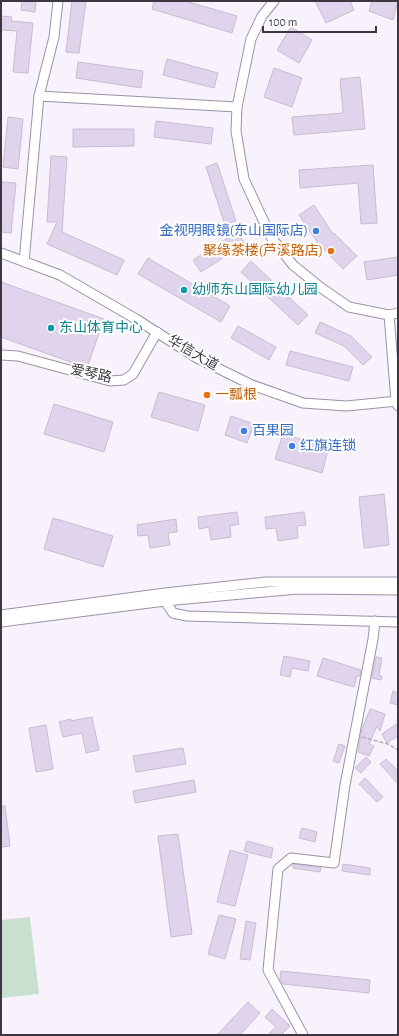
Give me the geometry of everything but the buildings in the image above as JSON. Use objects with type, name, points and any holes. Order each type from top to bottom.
[{"type":"street","points":[[24,262],[39,96],[54,37],[58,1]]},
{"type":"street","points":[[274,1],[262,16],[251,39],[237,107],[236,131],[244,179],[271,237],[293,265],[349,308],[394,314],[398,403]]},
{"type":"street","points":[[39,96],[237,107]]},
{"type":"street","name":"华信大道","points":[[1,253],[60,276],[136,318],[197,358],[252,385],[303,403],[346,406],[398,403]]},
{"type":"street","name":"爱琴路","points":[[1,355],[18,356],[110,381],[124,380],[133,374],[157,332]]},
{"type":"street","points":[[1,615],[165,592],[266,582],[398,582]]},
{"type":"street","points":[[1,622],[165,601],[298,589],[398,590]]},
{"type":"street","points":[[165,601],[173,613],[186,616],[398,622]]},
{"type":"street","points":[[303,1035],[268,970],[278,869],[291,858],[334,863],[345,785],[373,639],[375,621]]},
{"type":"path","points":[[355,735],[375,742],[388,744],[398,750]]},
{"type":"green space","points":[[30,917],[39,994],[1,998],[1,920]]},
{"type":"place","name":"金视明眼镜(东山国际店)","points":[[316,231]]},
{"type":"place","name":"聚缘茶楼(芦溪路店)","points":[[331,251]]},
{"type":"place","name":"幼师东山国际幼儿园","points":[[184,290]]},
{"type":"place","name":"东山体育中心","points":[[51,328]]},
{"type":"place","name":"一瓢根","points":[[207,395]]},
{"type":"place","name":"百果园","points":[[244,431]]},
{"type":"place","name":"红旗连锁","points":[[292,446]]}]
